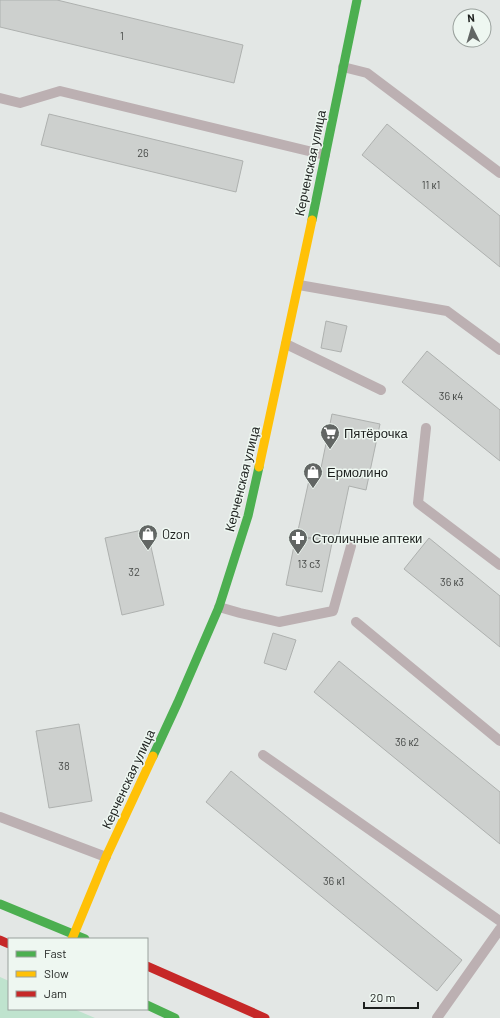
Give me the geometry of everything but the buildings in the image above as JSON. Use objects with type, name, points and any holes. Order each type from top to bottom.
[{"type":"street","name":"Керченская улица","points":[[73,937],[106,857],[178,702],[220,607],[248,516],[286,344],[356,0]]},
{"type":"street","points":[[0,904],[73,937]]},
{"type":"street","points":[[148,966],[266,1018]]},
{"type":"street","points":[[148,1005],[175,1018]]},
{"type":"lane","points":[[343,67],[367,72],[500,173]]},
{"type":"lane","points":[[0,98],[20,103],[60,91],[325,155]]},
{"type":"lane","points":[[298,285],[447,311],[500,350]]},
{"type":"lane","points":[[286,344],[381,390]]},
{"type":"lane","points":[[426,428],[418,503],[500,565]]},
{"type":"lane","points":[[220,607],[240,614],[279,622],[333,611],[351,546]]},
{"type":"lane","points":[[356,622],[500,741]]},
{"type":"lane","points":[[264,755],[500,921]]},
{"type":"lane","points":[[0,817],[106,857]]},
{"type":"lane","points":[[437,1018],[500,928]]},
{"type":"green space","points":[[0,977],[8,981],[8,1010],[76,1010],[95,1018],[0,1018]]},
{"type":"traffic: fast","points":[[312,220],[357,0]]},
{"type":"traffic: fast","points":[[153,756],[219,607],[248,516],[259,467]]},
{"type":"traffic: fast","points":[[0,904],[83,938]]},
{"type":"traffic: fast","points":[[148,1005],[175,1018]]},
{"type":"traffic: slow","points":[[259,467],[312,220]]},
{"type":"traffic: slow","points":[[72,938],[106,857],[153,756]]},
{"type":"traffic: jam","points":[[0,940],[8,944]]},
{"type":"traffic: jam","points":[[148,966],[265,1018]]},
{"type":"place","name":"Пятёрочка","points":[[330,450]]},
{"type":"place","name":"Ермолино","points":[[313,489]]},
{"type":"place","name":"Ozon","points":[[148,551]]},
{"type":"place","name":"Столичные аптеки","points":[[298,555]]}]
